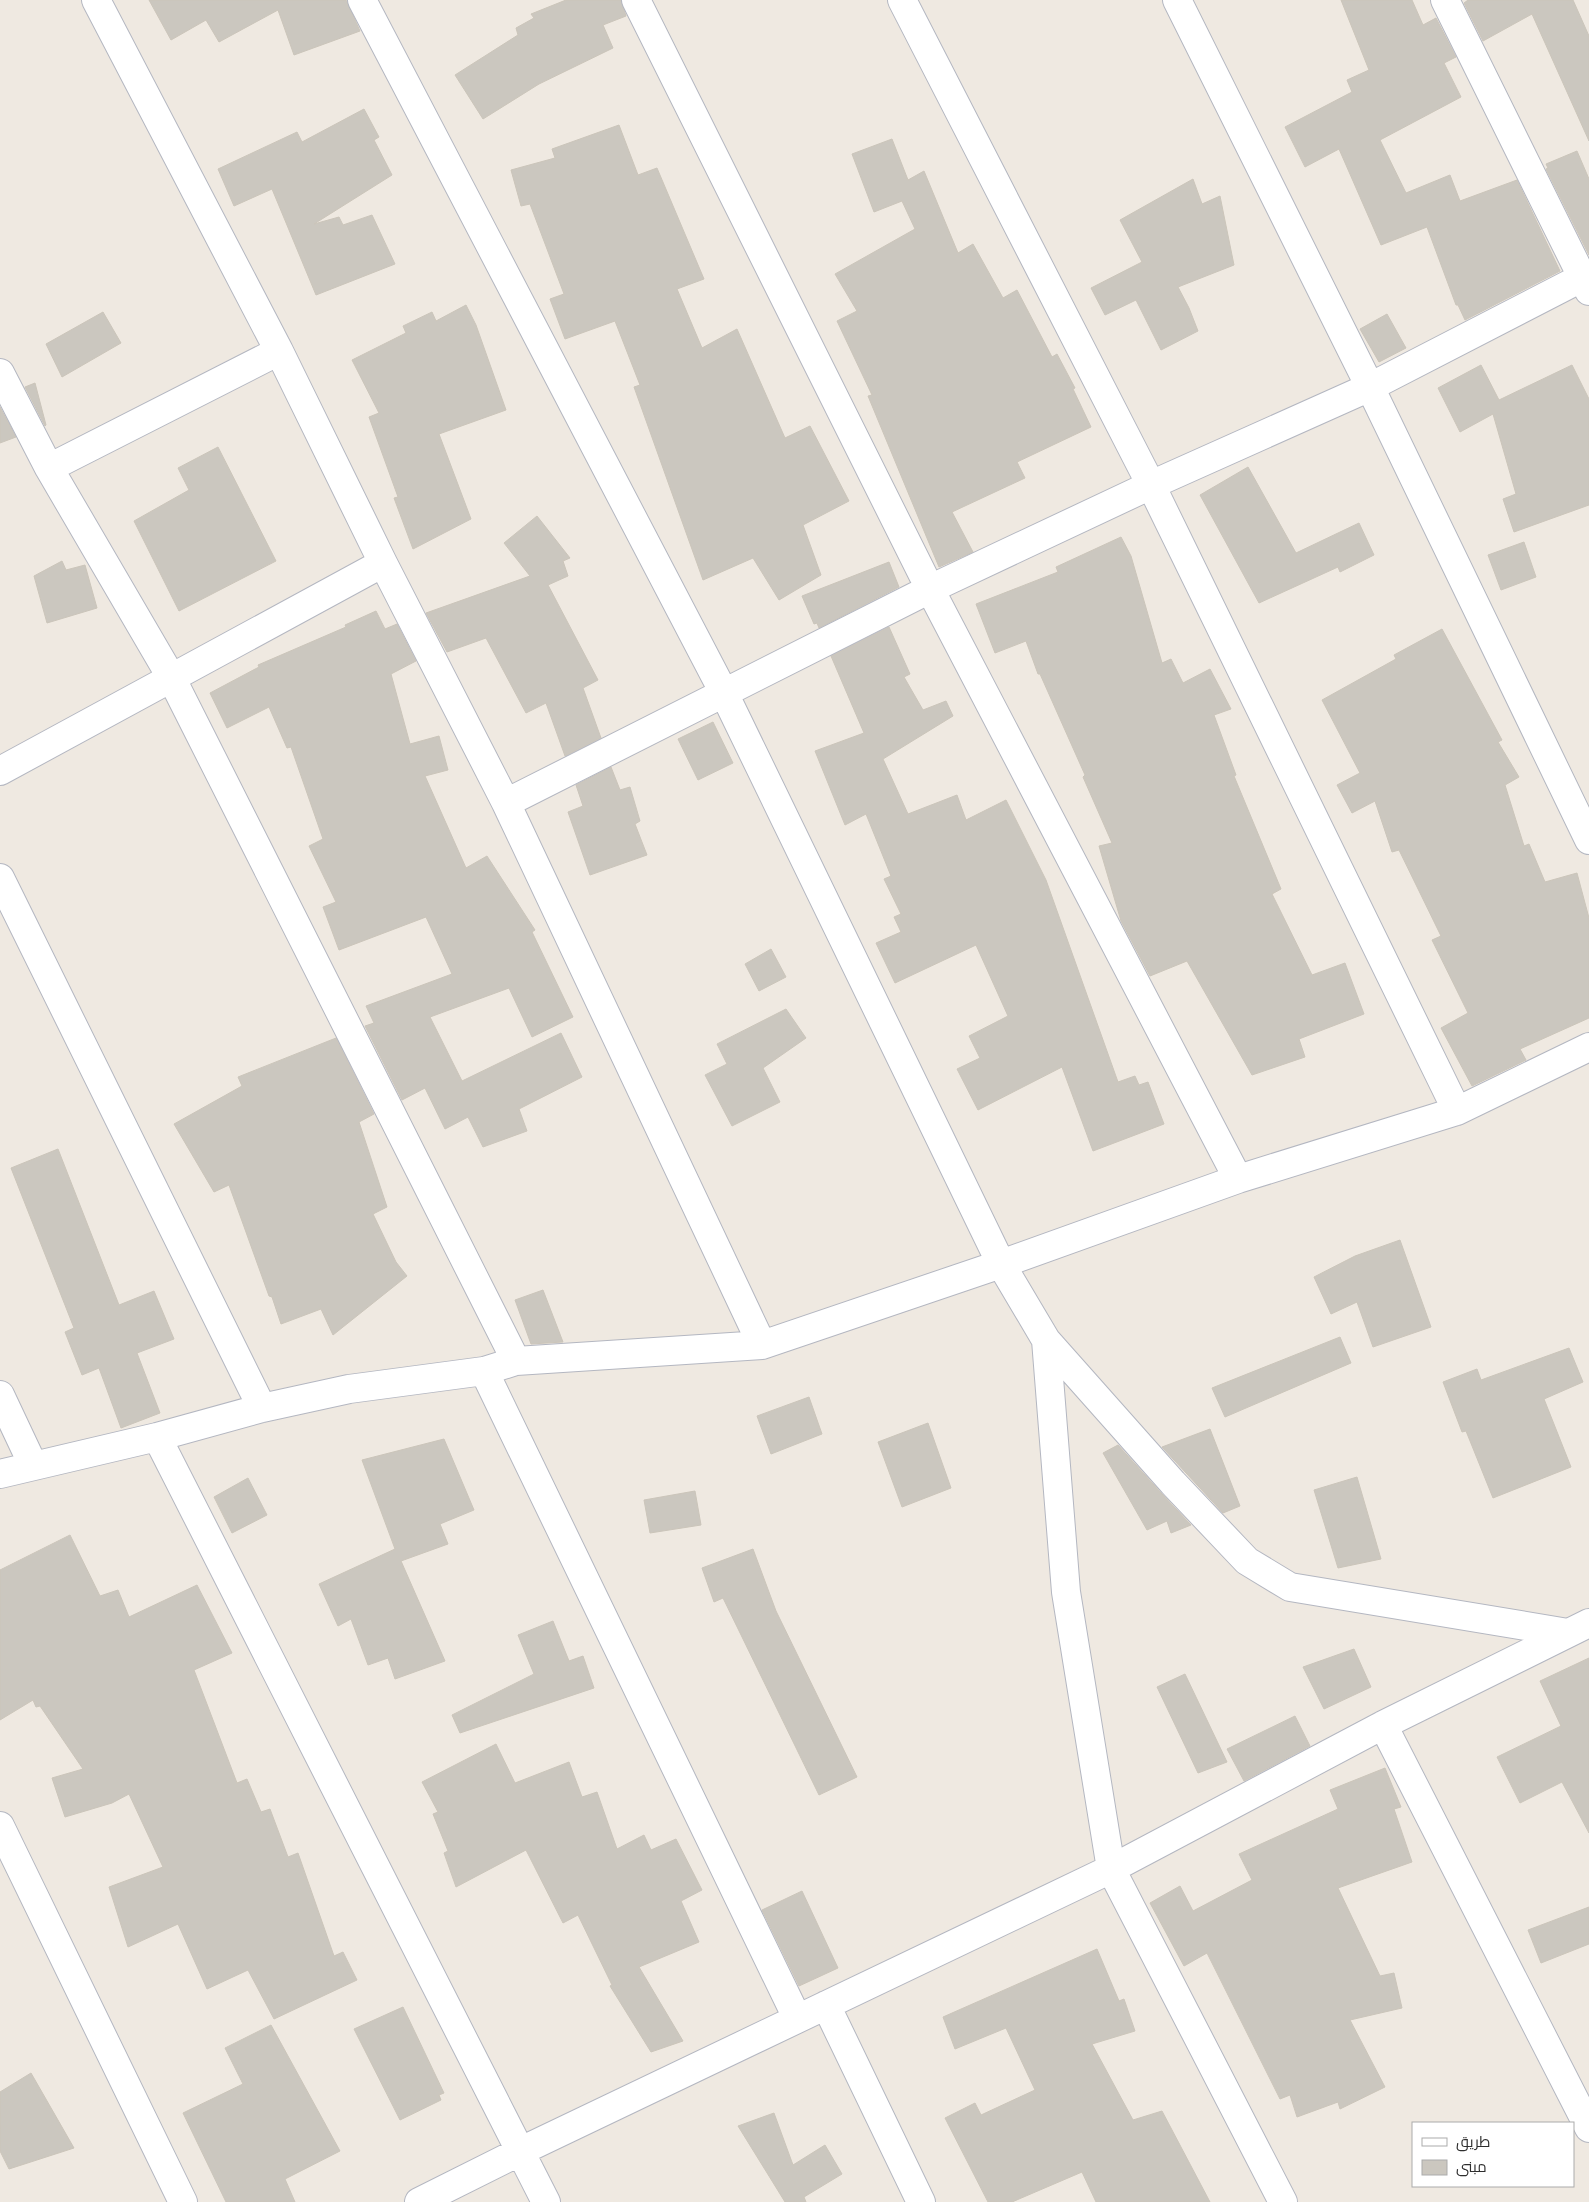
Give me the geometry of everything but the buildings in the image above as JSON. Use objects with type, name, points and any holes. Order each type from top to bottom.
[{"type":"street","points":[[96,0],[279,352],[382,563],[506,802],[762,1346]]},
{"type":"street","points":[[362,0],[724,693],[1001,1264],[1046,1340],[1173,1483],[1247,1561],[1290,1587],[1578,1628]]},
{"type":"street","points":[[636,0],[930,589],[1238,1179]]},
{"type":"street","points":[[902,0],[1151,485],[1457,1111]]},
{"type":"street","points":[[1177,0],[1370,387],[1589,840]]},
{"type":"street","points":[[506,802],[930,589],[1151,485],[1370,387],[1587,281],[1445,0]]},
{"type":"street","points":[[49,468],[279,352]]},
{"type":"street","points":[[0,373],[49,468],[171,677],[516,1361]]},
{"type":"street","points":[[0,771],[382,563]]},
{"type":"street","points":[[0,878],[262,1408]]},
{"type":"street","points":[[0,1474],[157,1437],[262,1408],[349,1389],[484,1371],[516,1361],[762,1346],[1001,1264],[1238,1179],[1457,1111],[1589,1047]]},
{"type":"street","points":[[1046,1340],[1066,1592],[1111,1869],[1283,2202]]},
{"type":"street","points":[[484,1371],[797,2018]]},
{"type":"street","points":[[0,1395],[33,1465]]},
{"type":"street","points":[[157,1437],[546,2202]]},
{"type":"street","points":[[420,2202],[520,2151],[1111,1869],[1383,1726],[1578,1628]]},
{"type":"street","points":[[1383,1726],[1589,2128]]},
{"type":"street","points":[[0,1826],[183,2202]]},
{"type":"street","points":[[826,2006],[921,2202]]}]
